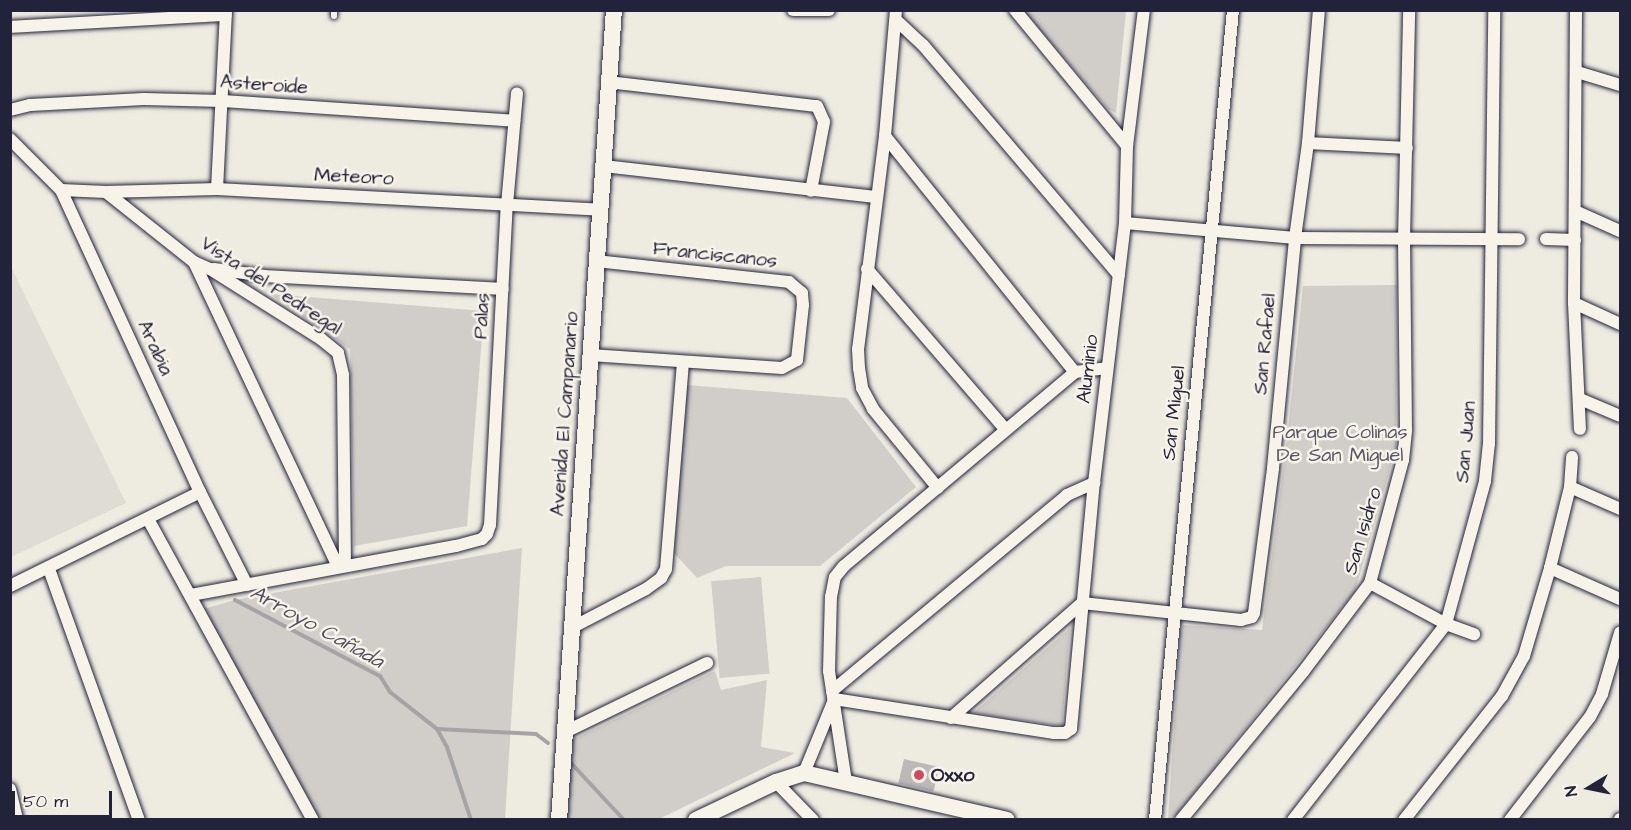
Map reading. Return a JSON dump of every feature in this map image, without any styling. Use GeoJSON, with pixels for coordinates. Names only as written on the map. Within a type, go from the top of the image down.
{"type":"FeatureCollection","features":[{"type":"Feature","properties":{"kind":"street","name":"Avenida El Campanario"},"geometry":{"type":"LineString","coordinates":[[559,819],[595,261],[614,10]]}},
{"type":"Feature","properties":{"kind":"street"},"geometry":{"type":"LineString","coordinates":[[793,10],[829,10]]}},
{"type":"Feature","properties":{"kind":"street"},"geometry":{"type":"LineString","coordinates":[[1016,10],[1127,146]]}},
{"type":"Feature","properties":{"kind":"street","name":"Aluminio"},"geometry":{"type":"LineString","coordinates":[[951,718],[1054,734],[1068,732],[1074,719],[1082,603],[1094,483],[1125,223],[1127,146],[1144,10]]}},
{"type":"Feature","properties":{"kind":"street","name":"San Miguel"},"geometry":{"type":"LineString","coordinates":[[1155,819],[1173,613],[1213,231],[1233,10]]}},
{"type":"Feature","properties":{"kind":"street","name":"San Rafael"},"geometry":{"type":"LineString","coordinates":[[1082,603],[1241,620],[1252,617],[1254,613],[1273,468],[1295,238],[1308,143],[1318,10]]}},
{"type":"Feature","properties":{"kind":"street","name":"San Isidro"},"geometry":{"type":"LineString","coordinates":[[1181,819],[1303,672],[1370,583],[1403,460],[1407,379],[1404,239],[1409,10]]}},
{"type":"Feature","properties":{"kind":"street","name":"San Juan"},"geometry":{"type":"LineString","coordinates":[[1293,819],[1446,624],[1487,464],[1491,359],[1490,240],[1494,10]]}},
{"type":"Feature","properties":{"kind":"street"},"geometry":{"type":"LineString","coordinates":[[1576,10],[1574,303],[1575,376],[1580,399],[1580,429]]}},
{"type":"Feature","properties":{"kind":"street"},"geometry":{"type":"LineString","coordinates":[[10,27],[226,13],[217,189]]}},
{"type":"Feature","properties":{"kind":"street"},"geometry":{"type":"LineString","coordinates":[[896,15],[885,136],[858,349],[862,388],[869,402],[938,488]]}},
{"type":"Feature","properties":{"kind":"street"},"geometry":{"type":"LineString","coordinates":[[896,15],[1119,275]]}},
{"type":"Feature","properties":{"kind":"street"},"geometry":{"type":"LineString","coordinates":[[1577,72],[1620,85]]}},
{"type":"Feature","properties":{"kind":"street"},"geometry":{"type":"LineString","coordinates":[[608,82],[816,106],[824,122],[811,191]]}},
{"type":"Feature","properties":{"kind":"street","name":"Palas"},"geometry":{"type":"LineString","coordinates":[[342,567],[482,539],[487,534],[490,525],[507,205],[518,93]]}},
{"type":"Feature","properties":{"kind":"street","name":"Asteroide"},"geometry":{"type":"LineString","coordinates":[[10,110],[30,105],[133,99],[223,101],[514,121]]}},
{"type":"Feature","properties":{"kind":"street"},"geometry":{"type":"LineString","coordinates":[[885,136],[1075,372]]}},
{"type":"Feature","properties":{"kind":"street","name":"Arabia"},"geometry":{"type":"LineString","coordinates":[[10,138],[61,190],[200,492],[247,585]]}},
{"type":"Feature","properties":{"kind":"street"},"geometry":{"type":"LineString","coordinates":[[1308,143],[1407,148]]}},
{"type":"Feature","properties":{"kind":"street"},"geometry":{"type":"LineString","coordinates":[[603,165],[876,197]]}},
{"type":"Feature","properties":{"kind":"street","name":"Meteoro"},"geometry":{"type":"LineString","coordinates":[[106,192],[217,189],[600,210]]}},
{"type":"Feature","properties":{"kind":"street"},"geometry":{"type":"LineString","coordinates":[[61,190],[106,192]]}},
{"type":"Feature","properties":{"kind":"street","name":"Vista del Pedregal"},"geometry":{"type":"LineString","coordinates":[[106,192],[194,262],[210,269],[321,339],[338,353],[343,375],[342,567]]}},
{"type":"Feature","properties":{"kind":"street"},"geometry":{"type":"LineString","coordinates":[[1575,211],[1620,231]]}},
{"type":"Feature","properties":{"kind":"street"},"geometry":{"type":"LineString","coordinates":[[1125,223],[1295,238],[1520,239]]}},
{"type":"Feature","properties":{"kind":"street"},"geometry":{"type":"LineString","coordinates":[[1546,239],[1575,240]]}},
{"type":"Feature","properties":{"kind":"street","name":"Franciscanos"},"geometry":{"type":"LineString","coordinates":[[590,355],[773,369],[792,365],[797,360],[799,351],[803,305],[802,293],[789,282],[595,261]]}},
{"type":"Feature","properties":{"kind":"street"},"geometry":{"type":"LineString","coordinates":[[191,595],[342,567],[194,262]]}},
{"type":"Feature","properties":{"kind":"street"},"geometry":{"type":"LineString","coordinates":[[210,269],[265,276],[503,289]]}},
{"type":"Feature","properties":{"kind":"street"},"geometry":{"type":"LineString","coordinates":[[867,269],[1005,429]]}},
{"type":"Feature","properties":{"kind":"street"},"geometry":{"type":"LineString","coordinates":[[1574,303],[1620,324]]}},
{"type":"Feature","properties":{"kind":"street"},"geometry":{"type":"LineString","coordinates":[[573,627],[646,589],[661,578],[666,569],[683,363]]}},
{"type":"Feature","properties":{"kind":"street"},"geometry":{"type":"LineString","coordinates":[[846,782],[829,662],[831,597],[835,577],[844,566],[1075,372],[1107,368]]}},
{"type":"Feature","properties":{"kind":"street"},"geometry":{"type":"LineString","coordinates":[[1580,399],[1620,416]]}},
{"type":"Feature","properties":{"kind":"street"},"geometry":{"type":"LineString","coordinates":[[1404,819],[1509,685],[1524,656],[1550,568],[1570,487],[1572,457]]}},
{"type":"Feature","properties":{"kind":"street"},"geometry":{"type":"LineString","coordinates":[[804,773],[833,695],[1067,495],[1094,483]]}},
{"type":"Feature","properties":{"kind":"street"},"geometry":{"type":"LineString","coordinates":[[1570,487],[1620,509]]}},
{"type":"Feature","properties":{"kind":"street"},"geometry":{"type":"LineString","coordinates":[[10,586],[49,569],[200,492]]}},
{"type":"Feature","properties":{"kind":"street"},"geometry":{"type":"LineString","coordinates":[[148,519],[313,819]]}},
{"type":"Feature","properties":{"kind":"street"},"geometry":{"type":"LineString","coordinates":[[1550,568],[1620,599]]}},
{"type":"Feature","properties":{"kind":"street"},"geometry":{"type":"LineString","coordinates":[[49,569],[139,819]]}},
{"type":"Feature","properties":{"kind":"street"},"geometry":{"type":"LineString","coordinates":[[1370,583],[1446,624],[1474,633]]}},
{"type":"Feature","properties":{"kind":"street"},"geometry":{"type":"LineString","coordinates":[[833,695],[951,718],[1082,603]]}},
{"type":"Feature","properties":{"kind":"street"},"geometry":{"type":"LineString","coordinates":[[1510,819],[1590,717],[1602,694],[1620,633]]}},
{"type":"Feature","properties":{"kind":"street"},"geometry":{"type":"LineString","coordinates":[[565,732],[707,663]]}},
{"type":"Feature","properties":{"kind":"street"},"geometry":{"type":"LineString","coordinates":[[697,819],[776,782],[804,773],[1007,819]]}},
{"type":"Feature","properties":{"kind":"street"},"geometry":{"type":"LineString","coordinates":[[776,782],[813,819]]}},
{"type":"Feature","properties":{"kind":"street"},"geometry":{"type":"LineString","coordinates":[[10,789],[17,819]]}},
{"type":"Feature","properties":{"kind":"shaded area"},"geometry":{"type":"Polygon","coordinates":[[[11,267],[126,503],[10,557],[11,267]]]}},
{"type":"Feature","properties":{"kind":"green space"},"geometry":{"type":"Polygon","coordinates":[[[1024,11],[1126,11],[1116,113],[1108,109],[1024,11]]]}},
{"type":"Feature","properties":{"kind":"green space","name":"Parque Colinas De San Miguel"},"geometry":{"type":"Polygon","coordinates":[[[1397,285],[1396,448],[1355,591],[1173,819],[1168,819],[1180,633],[1183,625],[1262,630],[1286,448],[1303,286],[1397,285]]]}},
{"type":"Feature","properties":{"kind":"green space"},"geometry":{"type":"Polygon","coordinates":[[[270,294],[484,311],[467,526],[354,546],[350,349],[270,294]]]}},
{"type":"Feature","properties":{"kind":"green space"},"geometry":{"type":"Polygon","coordinates":[[[687,385],[847,398],[916,487],[820,566],[726,566],[697,578],[673,552],[687,385]]]}},
{"type":"Feature","properties":{"kind":"green space"},"geometry":{"type":"Polygon","coordinates":[[[522,548],[505,819],[318,819],[200,610],[235,600],[522,548]]]}},
{"type":"Feature","properties":{"kind":"green space"},"geometry":{"type":"Polygon","coordinates":[[[761,577],[769,674],[720,678],[711,581],[761,577]]]}},
{"type":"Feature","properties":{"kind":"green space"},"geometry":{"type":"Polygon","coordinates":[[[1070,628],[1062,726],[973,713],[1070,628]]]}},
{"type":"Feature","properties":{"kind":"green space"},"geometry":{"type":"Polygon","coordinates":[[[715,671],[721,690],[767,680],[761,747],[795,753],[659,819],[563,820],[570,741],[715,671]]]}},
{"type":"Feature","properties":{"kind":"building","name":"Oxxo"},"geometry":{"type":"Polygon","coordinates":[[[904,759],[939,767],[933,791],[898,783],[904,759]]]}},
{"type":"Feature","properties":{"kind":"waterway","name":"Arroyo Cañada"},"geometry":{"type":"LineString","coordinates":[[235,600],[380,676],[390,692],[437,729],[447,747],[471,820]]}},
{"type":"Feature","properties":{"kind":"waterway","name":"Arroyo Cañada"},"geometry":{"type":"LineString","coordinates":[[437,729],[536,734],[548,743]]}},
{"type":"Feature","properties":{"kind":"waterway","name":"Arroyo Cañada"},"geometry":{"type":"LineString","coordinates":[[569,761],[624,820]]}},
{"type":"Feature","properties":{"kind":"place","name":"Oxxo"},"geometry":{"type":"Point","coordinates":[919,775]}}]}
